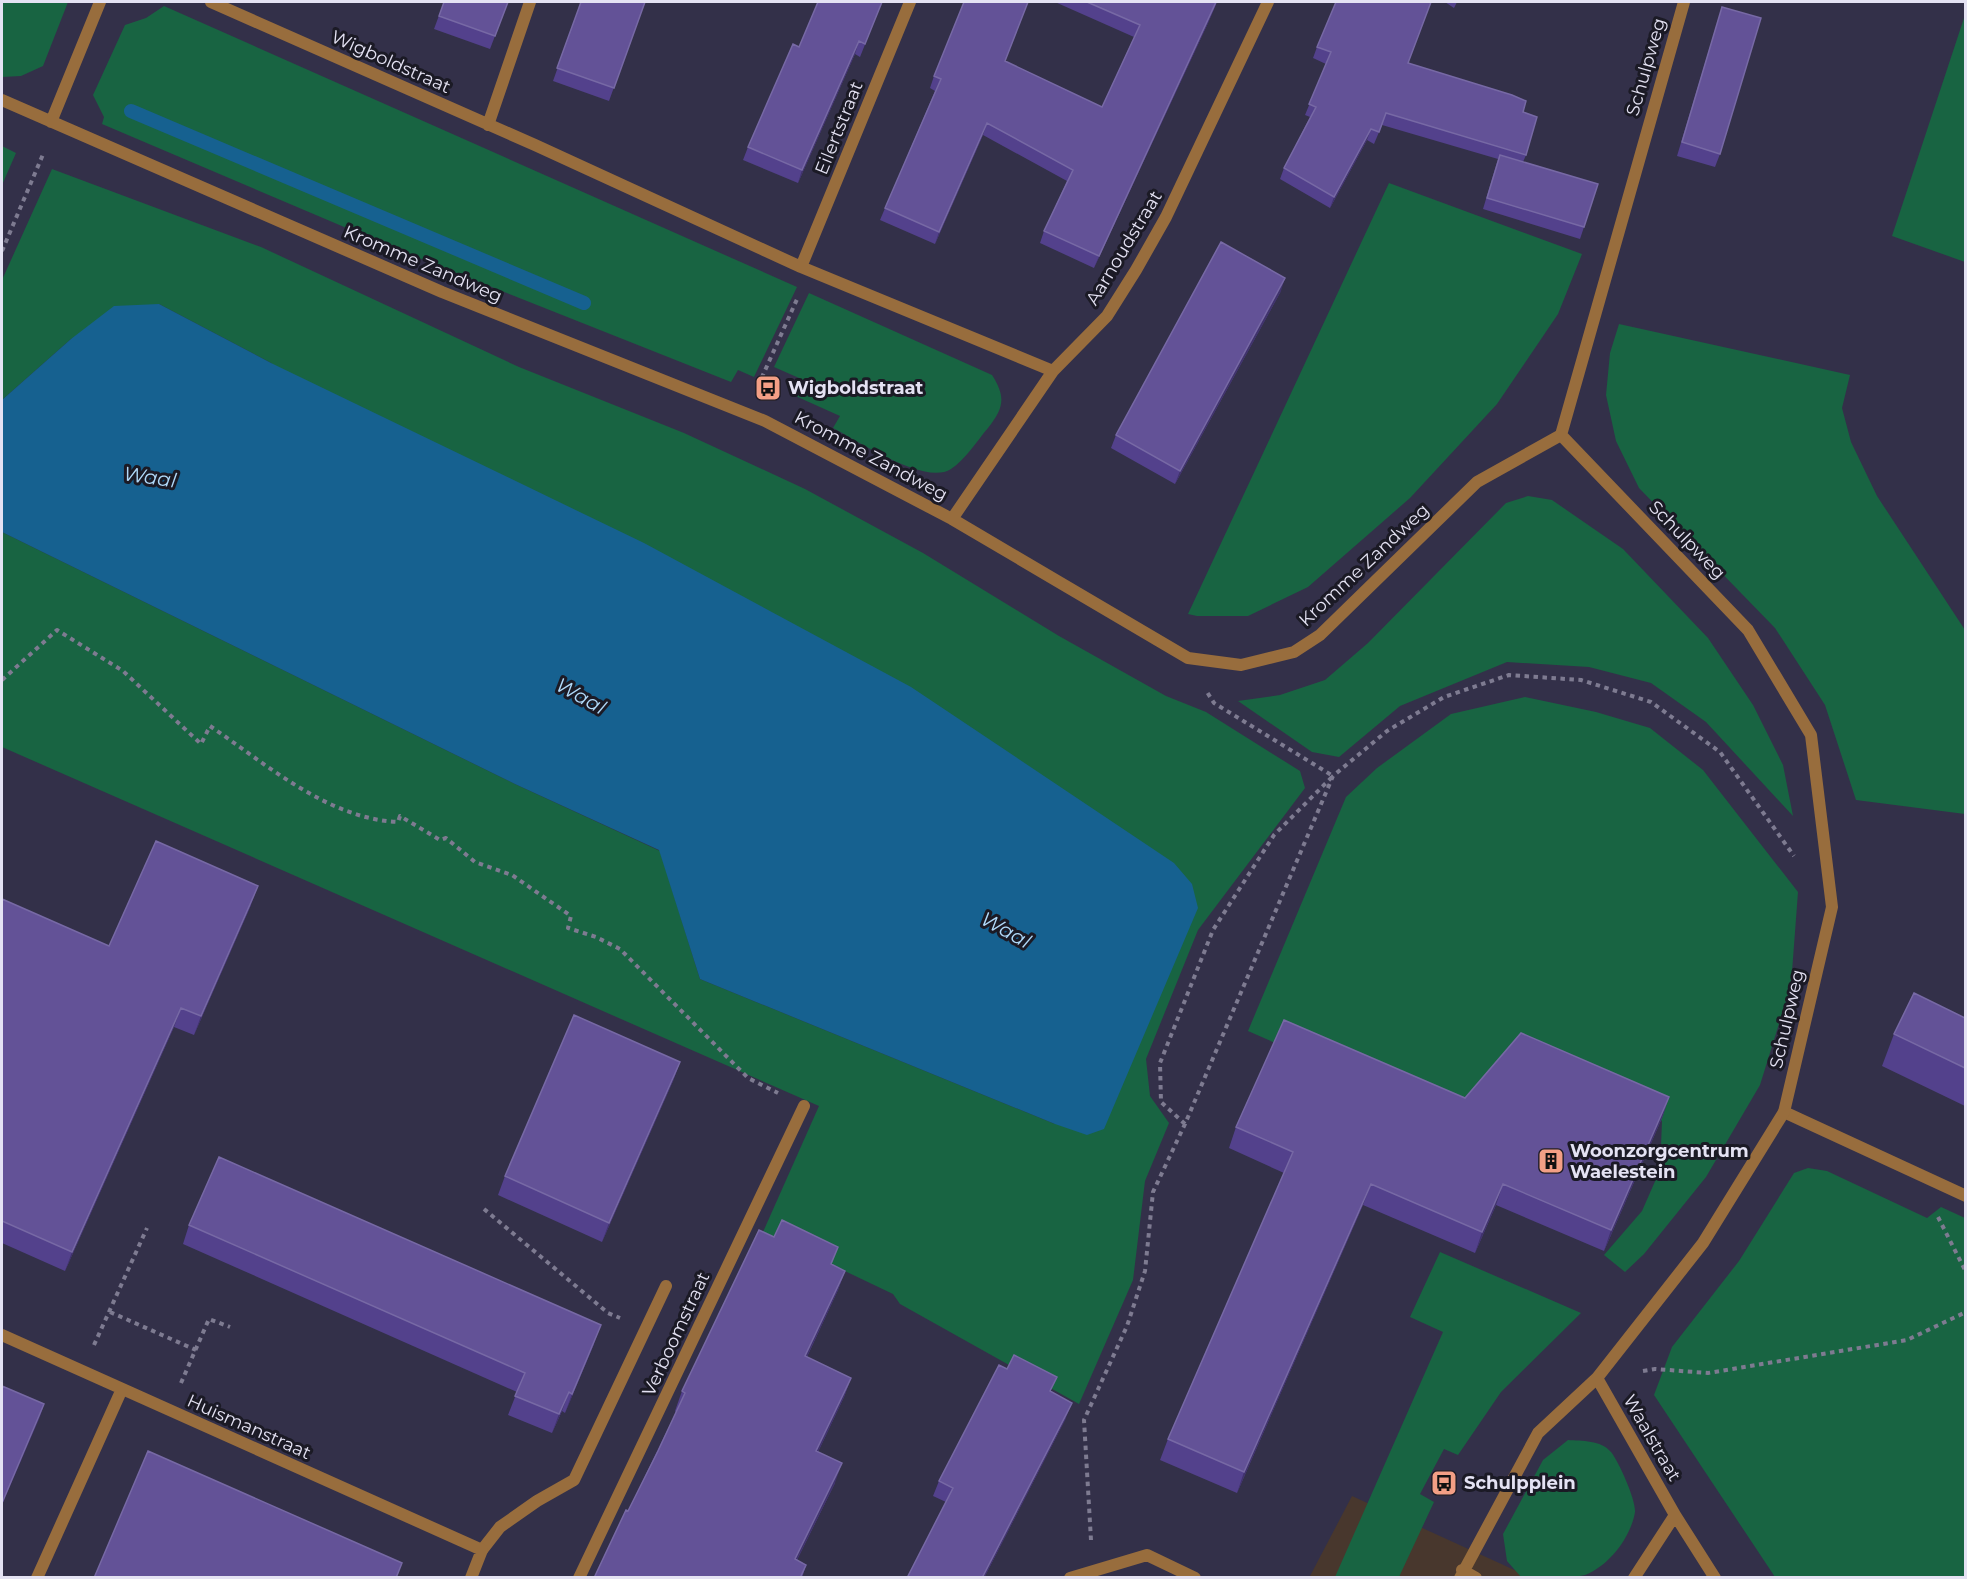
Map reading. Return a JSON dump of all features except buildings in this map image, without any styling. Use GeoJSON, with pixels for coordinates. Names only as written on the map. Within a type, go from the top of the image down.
{"type":"FeatureCollection","features":[{"type":"Feature","properties":{"kind":"street"},"geometry":{"type":"LineString","coordinates":[[51,122],[100,2]]}},
{"type":"Feature","properties":{"kind":"street","name":"Wigboldstraat"},"geometry":{"type":"LineString","coordinates":[[210,2],[801,267],[1053,371]]}},
{"type":"Feature","properties":{"kind":"street"},"geometry":{"type":"LineString","coordinates":[[488,125],[530,2]]}},
{"type":"Feature","properties":{"kind":"street","name":"Eilertstraat"},"geometry":{"type":"LineString","coordinates":[[801,267],[910,2]]}},
{"type":"Feature","properties":{"kind":"street","name":"Aarnoudstraat"},"geometry":{"type":"LineString","coordinates":[[952,519],[1053,371],[1107,316],[1136,270],[1166,217],[1268,2]]}},
{"type":"Feature","properties":{"kind":"street","name":"Schulpweg"},"geometry":{"type":"LineString","coordinates":[[1461,1574],[1538,1433],[1597,1378],[1703,1243],[1784,1112],[1832,907],[1811,735],[1748,630],[1561,435],[1684,2]]}},
{"type":"Feature","properties":{"kind":"street","name":"Kromme Zandweg"},"geometry":{"type":"LineString","coordinates":[[2,100],[442,292],[746,412],[952,519],[1188,658],[1241,666],[1294,652],[1320,635],[1478,482],[1561,435]]}},
{"type":"Feature","properties":{"kind":"street","name":"Verboomstraat"},"geometry":{"type":"LineString","coordinates":[[579,1578],[804,1106]]}},
{"type":"Feature","properties":{"kind":"street"},"geometry":{"type":"LineString","coordinates":[[1784,1112],[1965,1196]]}},
{"type":"Feature","properties":{"kind":"street"},"geometry":{"type":"LineString","coordinates":[[471,1578],[482,1550],[500,1527],[537,1501],[573,1480],[666,1286]]}},
{"type":"Feature","properties":{"kind":"street","name":"Huismanstraat"},"geometry":{"type":"LineString","coordinates":[[2,1335],[482,1550]]}},
{"type":"Feature","properties":{"kind":"street","name":"Waalstraat"},"geometry":{"type":"LineString","coordinates":[[1597,1378],[1675,1515],[1715,1578]]}},
{"type":"Feature","properties":{"kind":"street"},"geometry":{"type":"LineString","coordinates":[[37,1578],[122,1389]]}},
{"type":"Feature","properties":{"kind":"street"},"geometry":{"type":"LineString","coordinates":[[1634,1578],[1675,1515]]}},
{"type":"Feature","properties":{"kind":"street"},"geometry":{"type":"LineString","coordinates":[[1070,1578],[1093,1569],[1147,1555],[1196,1578]]}},
{"type":"Feature","properties":{"kind":"street"},"geometry":{"type":"LineString","coordinates":[[1461,1574],[1476,1578]]}},
{"type":"Feature","properties":{"kind":"path"},"geometry":{"type":"LineString","coordinates":[[2,251],[41,162],[51,122]]}},
{"type":"Feature","properties":{"kind":"path"},"geometry":{"type":"LineString","coordinates":[[746,412],[802,289],[801,267]]}},
{"type":"Feature","properties":{"kind":"path"},"geometry":{"type":"LineString","coordinates":[[2,680],[57,630],[123,671],[201,744],[210,726],[338,808],[372,821],[398,822],[400,816],[440,840],[446,838],[475,862],[512,875],[571,916],[568,928],[596,937],[620,949],[748,1078],[804,1106]]}},
{"type":"Feature","properties":{"kind":"path"},"geometry":{"type":"LineString","coordinates":[[1188,658],[1214,703],[1333,776]]}},
{"type":"Feature","properties":{"kind":"path"},"geometry":{"type":"LineString","coordinates":[[1185,1124],[1161,1102],[1160,1063],[1213,930],[1274,835],[1333,776],[1387,731],[1444,697],[1509,675],[1581,680],[1651,702],[1719,752],[1798,862]]}},
{"type":"Feature","properties":{"kind":"path"},"geometry":{"type":"LineString","coordinates":[[1093,1569],[1084,1420],[1127,1326],[1145,1271],[1153,1192],[1185,1124],[1333,776]]}},
{"type":"Feature","properties":{"kind":"path"},"geometry":{"type":"LineString","coordinates":[[1916,1173],[1965,1272]]}},
{"type":"Feature","properties":{"kind":"path"},"geometry":{"type":"LineString","coordinates":[[484,1209],[608,1313],[645,1328]]}},
{"type":"Feature","properties":{"kind":"path"},"geometry":{"type":"LineString","coordinates":[[82,1370],[147,1228]]}},
{"type":"Feature","properties":{"kind":"path"},"geometry":{"type":"LineString","coordinates":[[110,1312],[196,1350]]}},
{"type":"Feature","properties":{"kind":"path"},"geometry":{"type":"LineString","coordinates":[[1597,1378],[1655,1369],[1708,1373],[1907,1340],[1965,1312]]}},
{"type":"Feature","properties":{"kind":"path"},"geometry":{"type":"LineString","coordinates":[[169,1411],[209,1319],[230,1327]]}},
{"type":"Feature","properties":{"kind":"shaded area"},"geometry":{"type":"Polygon","coordinates":[[[1352,1496],[1530,1577],[1309,1578],[1352,1496]]]}},
{"type":"Feature","properties":{"kind":"green space"},"geometry":{"type":"Polygon","coordinates":[[[2,2],[68,2],[43,66],[21,76],[2,77],[2,2]]]}},
{"type":"Feature","properties":{"kind":"green space"},"geometry":{"type":"Polygon","coordinates":[[[164,6],[797,287],[754,377],[738,370],[731,382],[396,249],[102,124],[104,117],[93,95],[125,25],[146,18],[164,6]]]}},
{"type":"Feature","properties":{"kind":"green space"},"geometry":{"type":"Polygon","coordinates":[[[1965,15],[1965,262],[1892,236],[1965,15]]]}},
{"type":"Feature","properties":{"kind":"green space"},"geometry":{"type":"Polygon","coordinates":[[[2,146],[16,153],[2,185],[2,146]]]}},
{"type":"Feature","properties":{"kind":"green space"},"geometry":{"type":"Polygon","coordinates":[[[52,169],[261,247],[519,367],[684,433],[805,489],[923,553],[1059,636],[1166,696],[1206,712],[1300,771],[1305,788],[1198,930],[1146,1059],[1150,1096],[1169,1123],[1145,1181],[1133,1280],[1079,1404],[900,1304],[893,1294],[763,1232],[819,1106],[2,747],[2,532],[515,784],[660,851],[700,979],[1055,1124],[271,363],[159,304],[71,339],[2,400],[2,280],[52,169]]]}},
{"type":"Feature","properties":{"kind":"green space"},"geometry":{"type":"Polygon","coordinates":[[[1389,183],[1582,254],[1558,314],[1497,404],[1410,498],[1308,587],[1248,616],[1188,614],[1389,183]]]}},
{"type":"Feature","properties":{"kind":"green space"},"geometry":{"type":"Polygon","coordinates":[[[809,293],[992,375],[1000,390],[1000,408],[988,428],[956,465],[939,473],[925,472],[892,460],[833,428],[840,416],[791,394],[799,378],[774,367],[809,293]]]}},
{"type":"Feature","properties":{"kind":"green space"},"geometry":{"type":"Polygon","coordinates":[[[1619,324],[1850,375],[1842,408],[1851,442],[1877,496],[1965,630],[1965,814],[1856,800],[1825,705],[1775,628],[1639,488],[1616,441],[1606,395],[1610,353],[1619,324]]]}},
{"type":"Feature","properties":{"kind":"green space"},"geometry":{"type":"Polygon","coordinates":[[[1528,496],[1552,500],[1623,549],[1708,638],[1753,705],[1783,765],[1793,816],[1706,722],[1651,683],[1589,667],[1507,662],[1400,706],[1339,757],[1312,752],[1238,701],[1280,695],[1325,680],[1368,643],[1506,503],[1528,496]]]}},
{"type":"Feature","properties":{"kind":"green space"},"geometry":{"type":"Polygon","coordinates":[[[1525,697],[1596,712],[1650,728],[1703,770],[1798,892],[1791,985],[1760,1085],[1706,1177],[1644,1254],[1625,1272],[1604,1255],[1642,1211],[1660,1170],[1662,1121],[1515,1056],[1479,1097],[1429,1111],[1248,1031],[1346,797],[1377,768],[1451,714],[1525,697]]]}},
{"type":"Feature","properties":{"kind":"green space"},"geometry":{"type":"Polygon","coordinates":[[[1808,1168],[1827,1171],[1927,1218],[1941,1207],[1965,1218],[1965,1577],[1775,1577],[1654,1395],[1672,1347],[1739,1261],[1794,1173],[1808,1168]]]}},
{"type":"Feature","properties":{"kind":"green space"},"geometry":{"type":"Polygon","coordinates":[[[1440,1252],[1581,1313],[1501,1392],[1458,1455],[1444,1449],[1420,1494],[1434,1502],[1399,1577],[1335,1577],[1443,1332],[1410,1317],[1440,1252]]]}},
{"type":"Feature","properties":{"kind":"green space"},"geometry":{"type":"Polygon","coordinates":[[[1568,1440],[1597,1443],[1611,1452],[1633,1499],[1635,1512],[1633,1522],[1618,1550],[1594,1571],[1570,1577],[1521,1577],[1507,1561],[1503,1534],[1543,1460],[1568,1440]]]}},
{"type":"Feature","properties":{"kind":"water","name":"Waal"},"geometry":{"type":"Polygon","coordinates":[[[159,304],[271,363],[644,543],[911,687],[1174,863],[1192,884],[1198,908],[1104,1129],[1087,1135],[1055,1124],[700,979],[659,850],[515,784],[2,532],[2,400],[71,339],[114,306],[159,304]]]}},
{"type":"Feature","properties":{"kind":"waterway"},"geometry":{"type":"LineString","coordinates":[[131,111],[584,303]]}},
{"type":"Feature","properties":{"kind":"place","name":"Wigboldstraat"},"geometry":{"type":"Point","coordinates":[768,388]}},
{"type":"Feature","properties":{"kind":"place","name":"Woonzorgcentrum Waelestein"},"geometry":{"type":"Point","coordinates":[1551,1161]}},
{"type":"Feature","properties":{"kind":"place","name":"Schulpplein"},"geometry":{"type":"Point","coordinates":[1444,1483]}}]}
